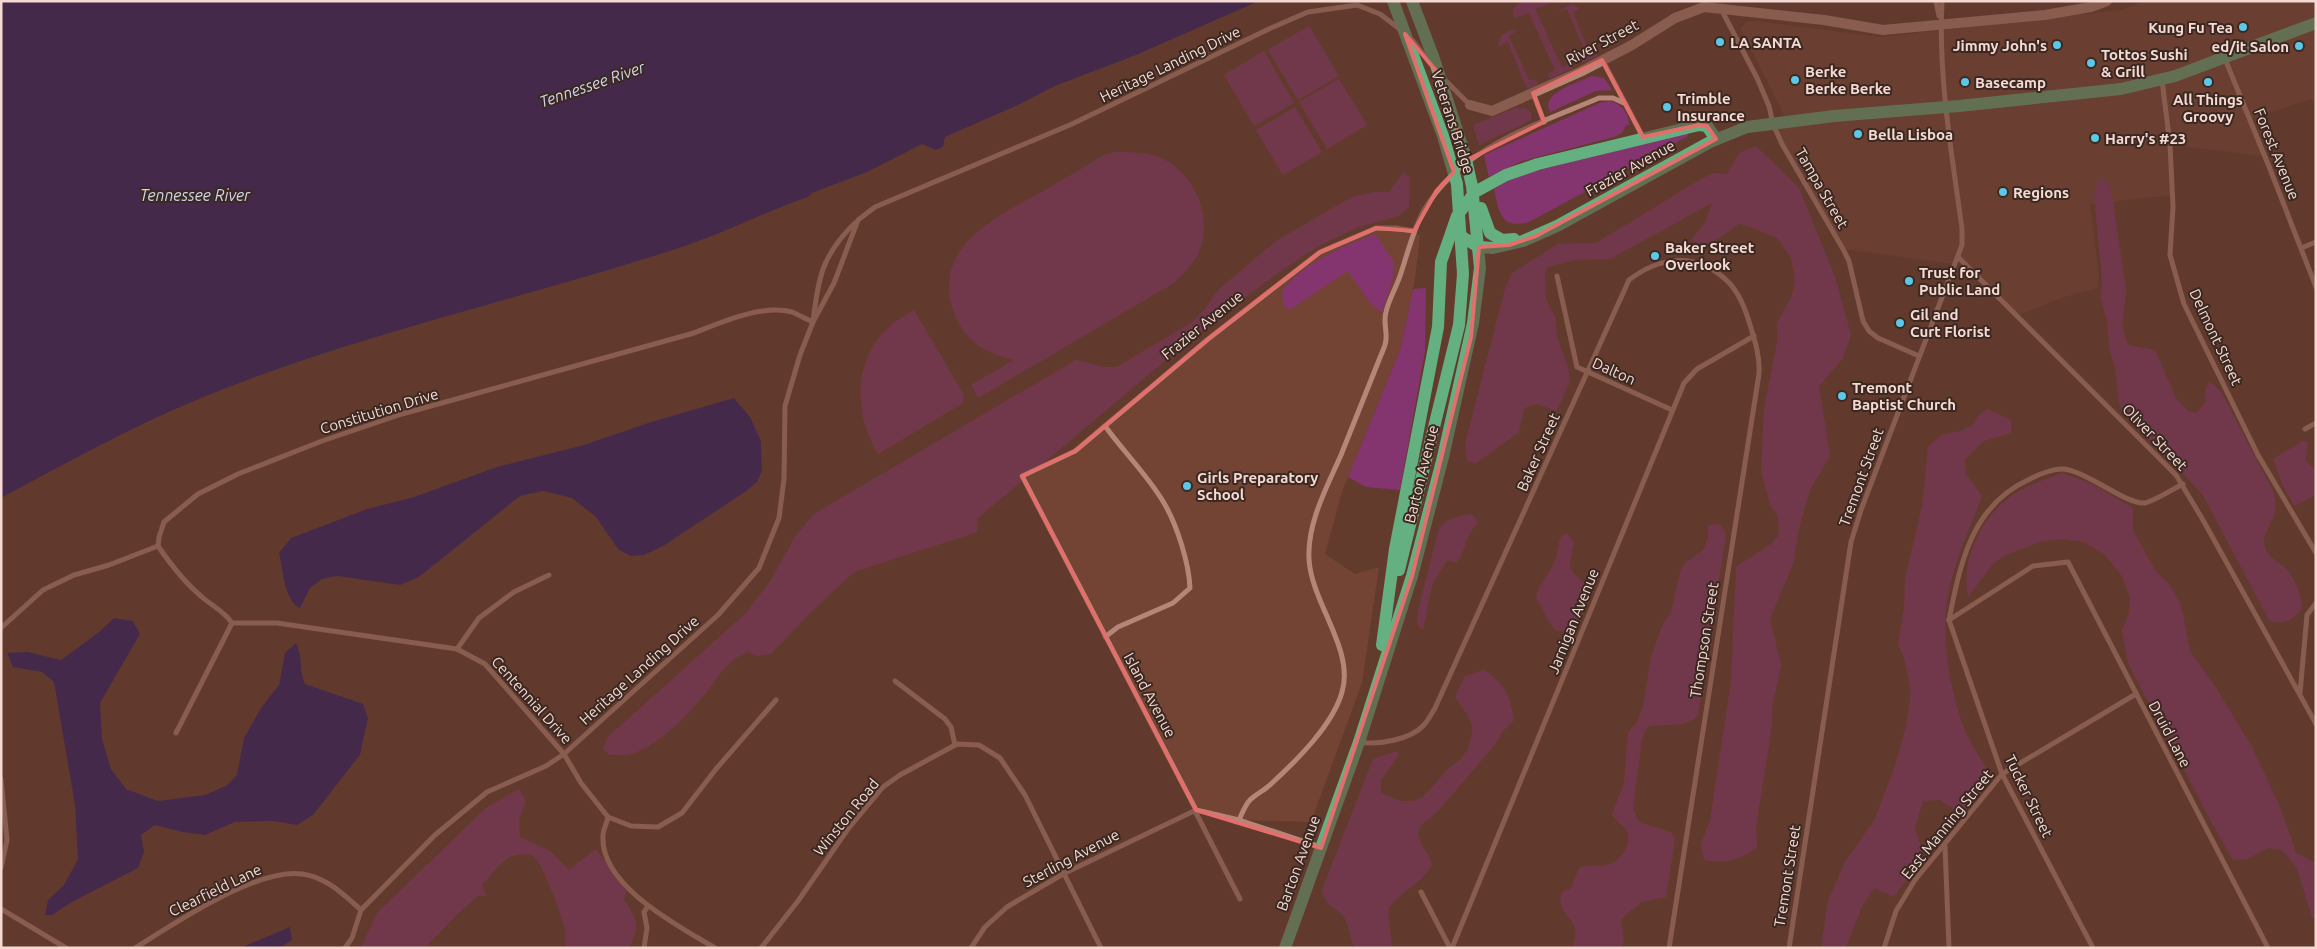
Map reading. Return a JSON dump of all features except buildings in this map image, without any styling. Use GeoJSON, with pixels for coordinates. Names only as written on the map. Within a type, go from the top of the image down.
{"type":"FeatureCollection","features":[{"type":"Feature","properties":{"kind":"main road","name":"Veterans Bridge"},"geometry":{"type":"LineString","coordinates":[[1393,1],[1443,136],[1457,184],[1462,237],[1463,288]]}},
{"type":"Feature","properties":{"kind":"main road","name":"Veterans Bridge"},"geometry":{"type":"LineString","coordinates":[[1412,1],[1434,59],[1465,154],[1472,186],[1479,247]]}},
{"type":"Feature","properties":{"kind":"main road","name":"Frazier Avenue"},"geometry":{"type":"LineString","coordinates":[[1479,247],[1493,248],[1509,245],[1536,236],[1716,139],[1740,130],[1772,124],[2112,90],[2162,80],[2316,23]]}},
{"type":"Feature","properties":{"kind":"main road"},"geometry":{"type":"LineString","coordinates":[[1434,59],[1464,132],[1486,226],[1495,237],[1510,240],[1536,236]]}},
{"type":"Feature","properties":{"kind":"main road"},"geometry":{"type":"LineString","coordinates":[[1382,646],[1395,549],[1438,326],[1442,262],[1457,216],[1475,192],[1506,175],[1538,164],[1643,137],[1699,125],[1707,126],[1716,139]]}},
{"type":"Feature","properties":{"kind":"main road"},"geometry":{"type":"LineString","coordinates":[[1462,237],[1479,247]]}},
{"type":"Feature","properties":{"kind":"main road","name":"Barton Avenue"},"geometry":{"type":"LineString","coordinates":[[1285,948],[1359,742],[1412,576],[1454,409],[1473,324],[1480,268],[1479,247]]}},
{"type":"Feature","properties":{"kind":"main road","name":"Barton Avenue"},"geometry":{"type":"LineString","coordinates":[[1371,704],[1382,646],[1451,363],[1459,324],[1463,288]]}},
{"type":"Feature","properties":{"kind":"street"},"geometry":{"type":"LineString","coordinates":[[1936,1],[1941,23]]}},
{"type":"Feature","properties":{"kind":"street"},"geometry":{"type":"LineString","coordinates":[[1941,23],[1942,1]]}},
{"type":"Feature","properties":{"kind":"street","name":"River Street"},"geometry":{"type":"LineString","coordinates":[[1470,105],[1492,111],[1602,60],[1690,11],[1704,7],[1883,30],[2068,12],[2107,1]]}},
{"type":"Feature","properties":{"kind":"street","name":"Heritage Landing Drive"},"geometry":{"type":"LineString","coordinates":[[813,322],[817,287],[825,261],[837,240],[858,220],[876,208],[1072,124],[1308,12],[1358,5],[1380,14],[1410,37],[1439,74],[1470,105]]}},
{"type":"Feature","properties":{"kind":"street","name":"Tampa Street"},"geometry":{"type":"LineString","coordinates":[[1721,8],[1757,78],[1769,106],[1772,124],[1784,148],[1846,255],[1863,321],[1869,331],[1878,338],[1919,356]]}},
{"type":"Feature","properties":{"kind":"street","name":"Tremont Street"},"geometry":{"type":"LineString","coordinates":[[1788,948],[1851,542],[1962,245],[1962,229],[1947,107],[1941,23]]}},
{"type":"Feature","properties":{"kind":"street","name":"Forest Avenue"},"geometry":{"type":"LineString","coordinates":[[2224,58],[2316,287]]}},
{"type":"Feature","properties":{"kind":"street"},"geometry":{"type":"LineString","coordinates":[[1602,60],[1643,137]]}},
{"type":"Feature","properties":{"kind":"street","name":"Delmont Street"},"geometry":{"type":"LineString","coordinates":[[2162,80],[2170,145],[2173,207],[2170,256],[2184,304],[2258,455],[2316,553]]}},
{"type":"Feature","properties":{"kind":"street"},"geometry":{"type":"LineString","coordinates":[[1534,93],[1544,122]]}},
{"type":"Feature","properties":{"kind":"street"},"geometry":{"type":"LineString","coordinates":[[1239,820],[1250,800],[1265,790],[1304,753],[1334,711],[1342,692],[1344,678],[1341,654],[1312,578],[1309,558],[1312,531],[1320,504],[1382,353],[1386,340],[1386,313],[1414,231],[1437,190],[1473,156],[1599,98],[1613,98],[1626,104]]}},
{"type":"Feature","properties":{"kind":"street","name":"Heritage Landing Drive"},"geometry":{"type":"LineString","coordinates":[[345,948],[352,938],[361,910],[435,836],[487,792],[546,766],[564,754],[718,615],[759,568],[779,518],[784,479],[785,406],[800,355],[813,322],[834,283],[858,220]]}},
{"type":"Feature","properties":{"kind":"street","name":"Frazier Avenue"},"geometry":{"type":"LineString","coordinates":[[1022,476],[1075,451],[1208,339],[1320,252],[1376,228],[1396,228],[1414,231]]}},
{"type":"Feature","properties":{"kind":"street"},"geometry":{"type":"LineString","coordinates":[[2301,248],[2316,242]]}},
{"type":"Feature","properties":{"kind":"street","name":"Oliver Street"},"geometry":{"type":"LineString","coordinates":[[1958,257],[2151,449],[2182,484],[2316,724]]}},
{"type":"Feature","properties":{"kind":"street","name":"Baker Street"},"geometry":{"type":"LineString","coordinates":[[1359,742],[1374,744],[1397,739],[1423,726],[1435,708],[1629,280],[1642,270],[1655,264],[1678,259],[1705,265],[1725,278],[1738,294],[1754,336]]}},
{"type":"Feature","properties":{"kind":"street","name":"Dalton"},"geometry":{"type":"LineString","coordinates":[[1557,276],[1577,367],[1672,410]]}},
{"type":"Feature","properties":{"kind":"street","name":"Constitution Drive"},"geometry":{"type":"LineString","coordinates":[[158,546],[158,537],[164,522],[198,494],[238,474],[322,441],[402,414],[694,333],[728,319],[768,311],[791,312],[813,322]]}},
{"type":"Feature","properties":{"kind":"street","name":"Jarnigan Avenue"},"geometry":{"type":"LineString","coordinates":[[1451,948],[1672,410],[1688,376],[1718,355],[1754,336]]}},
{"type":"Feature","properties":{"kind":"street","name":"Thompson Street"},"geometry":{"type":"LineString","coordinates":[[1668,948],[1759,374],[1760,359],[1754,336]]}},
{"type":"Feature","properties":{"kind":"street"},"geometry":{"type":"LineString","coordinates":[[2305,429],[2316,423]]}},
{"type":"Feature","properties":{"kind":"street"},"geometry":{"type":"LineString","coordinates":[[1105,426],[1164,504],[1185,556],[1190,588],[1173,603],[1118,627],[1105,637]]}},
{"type":"Feature","properties":{"kind":"street"},"geometry":{"type":"LineString","coordinates":[[1949,620],[1958,576],[1972,535],[1989,510],[2010,488],[2036,476],[2063,469],[2081,474],[2128,499],[2144,503],[2182,484]]}},
{"type":"Feature","properties":{"kind":"street","name":"Island Avenue"},"geometry":{"type":"LineString","coordinates":[[1022,476],[1196,810],[1240,899]]}},
{"type":"Feature","properties":{"kind":"street"},"geometry":{"type":"LineString","coordinates":[[1,628],[43,590],[74,575],[109,565],[158,546],[174,569],[202,597],[227,616],[232,623],[176,733]]}},
{"type":"Feature","properties":{"kind":"street","name":"Druid Lane"},"geometry":{"type":"LineString","coordinates":[[1949,620],[2033,566],[2068,562],[2268,948]]}},
{"type":"Feature","properties":{"kind":"street"},"geometry":{"type":"LineString","coordinates":[[457,649],[478,618],[514,592],[549,575]]}},
{"type":"Feature","properties":{"kind":"street"},"geometry":{"type":"LineString","coordinates":[[2300,693],[2308,615],[2316,603]]}},
{"type":"Feature","properties":{"kind":"street","name":"Tucker Street"},"geometry":{"type":"LineString","coordinates":[[1949,620],[2002,774],[2093,948]]}},
{"type":"Feature","properties":{"kind":"street","name":"Centennial Drive"},"geometry":{"type":"LineString","coordinates":[[232,623],[277,623],[457,649],[485,664],[564,754],[581,783],[608,817]]}},
{"type":"Feature","properties":{"kind":"street"},"geometry":{"type":"LineString","coordinates":[[895,681],[944,719],[951,728],[955,745]]}},
{"type":"Feature","properties":{"kind":"street","name":"East Manning Street"},"geometry":{"type":"LineString","coordinates":[[1884,948],[1896,911],[1915,880],[2002,774],[2136,694]]}},
{"type":"Feature","properties":{"kind":"street"},"geometry":{"type":"LineString","coordinates":[[715,948],[648,906],[620,878],[606,854],[603,835],[608,817],[631,826],[658,827],[682,813],[716,769],[776,700]]}},
{"type":"Feature","properties":{"kind":"street","name":"Winston Road"},"geometry":{"type":"LineString","coordinates":[[761,948],[798,901],[848,829],[883,788],[900,775],[955,745],[979,745],[1000,758],[1025,795],[1063,874]]}},
{"type":"Feature","properties":{"kind":"street"},"geometry":{"type":"LineString","coordinates":[[1,779],[7,840],[1,868]]}},
{"type":"Feature","properties":{"kind":"street"},"geometry":{"type":"LineString","coordinates":[[1196,810],[1239,820],[1321,848]]}},
{"type":"Feature","properties":{"kind":"street","name":"Sterling Avenue"},"geometry":{"type":"LineString","coordinates":[[971,948],[985,927],[1007,907],[1063,874],[1196,810]]}},
{"type":"Feature","properties":{"kind":"street"},"geometry":{"type":"LineString","coordinates":[[1944,846],[1949,948]]}},
{"type":"Feature","properties":{"kind":"street","name":"Clearfield Lane"},"geometry":{"type":"LineString","coordinates":[[135,948],[205,906],[246,886],[283,873],[304,874],[326,881],[361,910]]}},
{"type":"Feature","properties":{"kind":"street"},"geometry":{"type":"LineString","coordinates":[[1063,874],[1101,948]]}},
{"type":"Feature","properties":{"kind":"street"},"geometry":{"type":"LineString","coordinates":[[1421,892],[1451,948]]}},
{"type":"Feature","properties":{"kind":"street"},"geometry":{"type":"LineString","coordinates":[[644,948],[647,928],[644,912],[648,906]]}},
{"type":"Feature","properties":{"kind":"street"},"geometry":{"type":"LineString","coordinates":[[1,909],[66,948]]}},
{"type":"Feature","properties":{"kind":"highlighted area"},"geometry":{"type":"Polygon","coordinates":[[[1405,34],[1438,73],[1467,160],[1544,122],[1533,93],[1602,60],[1643,137],[1699,125],[1707,126],[1716,139],[1536,236],[1509,245],[1479,247],[1471,337],[1412,576],[1321,848],[1196,810],[1022,476],[1075,451],[1208,339],[1320,252],[1376,228],[1414,231],[1437,190],[1454,172],[1405,34]]]}},
{"type":"Feature","properties":{"kind":"shaded area"},"geometry":{"type":"Polygon","coordinates":[[[1522,1],[1549,1],[1548,4],[1535,9],[1562,67],[1570,64],[1573,68],[1551,78],[1549,77],[1548,74],[1555,70],[1529,13],[1515,18],[1513,15],[1514,8],[1522,1]]]}},
{"type":"Feature","properties":{"kind":"shaded area"},"geometry":{"type":"Polygon","coordinates":[[[2144,1],[2316,1],[2316,107],[2311,99],[2249,119],[2265,156],[2171,145],[2172,195],[2090,204],[2099,275],[2097,288],[2064,297],[2016,316],[1958,257],[1955,264],[1843,249],[1773,124],[1787,121],[1741,29],[1746,22],[1755,21],[1881,37],[2122,10],[2144,1]]]}},
{"type":"Feature","properties":{"kind":"shaded area"},"geometry":{"type":"Polygon","coordinates":[[[1571,4],[1580,8],[1573,13],[1590,54],[1595,53],[1597,56],[1583,63],[1582,59],[1587,56],[1567,9],[1558,12],[1571,4]]]}},
{"type":"Feature","properties":{"kind":"shaded area"},"geometry":{"type":"Polygon","coordinates":[[[1309,26],[1339,76],[1298,100],[1268,50],[1309,26]]]}},
{"type":"Feature","properties":{"kind":"shaded area"},"geometry":{"type":"Polygon","coordinates":[[[1514,29],[1516,31],[1509,36],[1529,80],[1536,80],[1538,84],[1527,89],[1508,42],[1499,46],[1498,44],[1502,35],[1514,29]]]}},
{"type":"Feature","properties":{"kind":"shaded area"},"geometry":{"type":"Polygon","coordinates":[[[1264,51],[1294,103],[1254,126],[1224,75],[1264,51]]]}},
{"type":"Feature","properties":{"kind":"shaded area"},"geometry":{"type":"Polygon","coordinates":[[[1592,76],[1604,78],[1612,90],[1596,91],[1550,112],[1548,105],[1550,99],[1555,94],[1570,85],[1592,76]]]}},
{"type":"Feature","properties":{"kind":"shaded area"},"geometry":{"type":"Polygon","coordinates":[[[1339,79],[1367,125],[1327,149],[1299,102],[1339,79]]]}},
{"type":"Feature","properties":{"kind":"shaded area"},"geometry":{"type":"Polygon","coordinates":[[[1611,101],[1622,107],[1628,117],[1629,125],[1626,125],[1622,133],[1614,137],[1522,161],[1489,177],[1484,155],[1602,102],[1611,101]]]}},
{"type":"Feature","properties":{"kind":"shaded area"},"geometry":{"type":"Polygon","coordinates":[[[1295,107],[1322,152],[1283,175],[1256,130],[1295,107]]]}},
{"type":"Feature","properties":{"kind":"shaded area"},"geometry":{"type":"Polygon","coordinates":[[[1518,107],[1531,112],[1531,120],[1479,145],[1473,125],[1518,107]]]}},
{"type":"Feature","properties":{"kind":"shaded area"},"geometry":{"type":"Polygon","coordinates":[[[1688,133],[1688,136],[1529,222],[1512,223],[1502,217],[1494,189],[1511,179],[1543,169],[1688,133]]]}},
{"type":"Feature","properties":{"kind":"shaded area"},"geometry":{"type":"Polygon","coordinates":[[[1756,146],[1799,188],[1835,277],[1851,335],[1843,358],[1819,386],[1830,456],[1810,490],[1799,528],[1793,564],[1770,619],[1781,665],[1772,707],[1772,726],[1756,826],[1757,848],[1744,856],[1719,862],[1704,860],[1701,844],[1710,821],[1731,682],[1736,567],[1771,544],[1779,535],[1778,517],[1770,504],[1761,472],[1764,409],[1777,343],[1777,323],[1792,296],[1795,280],[1791,258],[1778,238],[1740,223],[1723,236],[1710,242],[1698,243],[1691,240],[1705,223],[1712,203],[1610,259],[1576,260],[1548,267],[1545,272],[1546,300],[1555,316],[1557,337],[1568,367],[1570,381],[1557,411],[1537,404],[1524,408],[1519,432],[1476,463],[1467,461],[1465,444],[1505,289],[1512,273],[1558,244],[1596,243],[1713,173],[1727,174],[1739,153],[1756,146]]]}},
{"type":"Feature","properties":{"kind":"shaded area"},"geometry":{"type":"Polygon","coordinates":[[[1116,152],[1141,153],[1159,157],[1176,167],[1185,177],[1193,188],[1203,214],[1204,228],[1202,241],[1196,258],[1174,283],[978,398],[971,385],[1014,360],[994,354],[977,344],[969,338],[958,321],[953,310],[949,287],[952,267],[961,250],[974,235],[990,222],[1104,155],[1116,152]]]}},
{"type":"Feature","properties":{"kind":"shaded area"},"geometry":{"type":"Polygon","coordinates":[[[1404,172],[1410,178],[1409,207],[1398,216],[1359,227],[1318,246],[1279,272],[1192,338],[978,518],[977,532],[854,572],[811,612],[771,654],[757,656],[747,652],[731,662],[688,714],[660,739],[636,753],[609,755],[603,748],[608,737],[747,612],[771,580],[795,537],[814,514],[1076,360],[1103,367],[1117,367],[1191,323],[1206,308],[1218,290],[1276,241],[1352,197],[1375,192],[1389,192],[1404,172]]]}},
{"type":"Feature","properties":{"kind":"shaded area"},"geometry":{"type":"Polygon","coordinates":[[[2103,179],[2109,184],[2112,195],[2126,291],[2122,326],[2128,345],[2155,350],[2176,398],[2188,411],[2196,413],[2206,402],[2205,390],[2210,382],[2221,392],[2274,493],[2276,508],[2264,538],[2265,548],[2271,557],[2291,575],[2299,592],[2302,608],[2287,621],[2274,622],[2269,620],[2203,495],[2125,414],[2119,404],[2115,367],[2109,348],[2107,321],[2101,298],[2102,280],[2094,195],[2095,185],[2103,179]]]}},
{"type":"Feature","properties":{"kind":"shaded area"},"geometry":{"type":"Polygon","coordinates":[[[1376,228],[1414,231],[1420,236],[1415,279],[1400,350],[1342,492],[1325,554],[1355,574],[1379,567],[1362,683],[1311,822],[1239,820],[1196,810],[1022,476],[1075,451],[1208,339],[1320,252],[1376,228]]]}},
{"type":"Feature","properties":{"kind":"shaded area"},"geometry":{"type":"Polygon","coordinates":[[[1375,234],[1394,262],[1393,278],[1382,313],[1370,303],[1348,271],[1289,310],[1284,306],[1282,292],[1300,273],[1337,250],[1375,234]]]}},
{"type":"Feature","properties":{"kind":"shaded area"},"geometry":{"type":"Polygon","coordinates":[[[1426,288],[1425,351],[1400,490],[1366,487],[1348,477],[1400,350],[1413,289],[1426,288]]]}},
{"type":"Feature","properties":{"kind":"shaded area"},"geometry":{"type":"Polygon","coordinates":[[[914,310],[964,395],[963,403],[878,454],[864,422],[861,405],[863,372],[876,342],[891,325],[914,310]]]}},
{"type":"Feature","properties":{"kind":"shaded area"},"geometry":{"type":"Polygon","coordinates":[[[1987,409],[2011,420],[2011,433],[1984,441],[1965,459],[1966,474],[1982,496],[1953,573],[1947,602],[1945,636],[1952,687],[1961,720],[1971,743],[1992,777],[1961,814],[1940,800],[1923,801],[1915,827],[1923,856],[1894,897],[1874,888],[1862,906],[1846,947],[1848,948],[1821,948],[1828,901],[1845,862],[1875,819],[1896,763],[1906,726],[1911,692],[1904,657],[1898,644],[1904,609],[1905,579],[1922,507],[1928,447],[1941,435],[1961,431],[1973,425],[1978,416],[1987,409]]]}},
{"type":"Feature","properties":{"kind":"shaded area"},"geometry":{"type":"Polygon","coordinates":[[[2303,441],[2308,442],[2305,460],[2313,468],[2316,468],[2316,494],[2295,506],[2283,486],[2273,459],[2303,441]]]}},
{"type":"Feature","properties":{"kind":"shaded area"},"geometry":{"type":"Polygon","coordinates":[[[2062,473],[2092,484],[2133,508],[2133,531],[2155,570],[2169,584],[2181,605],[2190,651],[2216,688],[2252,747],[2280,807],[2296,853],[2316,863],[2316,920],[2312,917],[2297,868],[2282,850],[2268,848],[2247,859],[2233,860],[2128,663],[2122,631],[2129,613],[2130,597],[2122,576],[2104,554],[2084,542],[2061,539],[2040,542],[2004,556],[1993,564],[1968,597],[1967,570],[1974,544],[1980,531],[1996,509],[2019,491],[2062,473]]]}},
{"type":"Feature","properties":{"kind":"shaded area"},"geometry":{"type":"Polygon","coordinates":[[[1472,514],[1478,523],[1470,533],[1460,558],[1456,563],[1447,560],[1432,585],[1423,630],[1417,624],[1418,611],[1439,528],[1450,519],[1472,514]]]}},
{"type":"Feature","properties":{"kind":"shaded area"},"geometry":{"type":"Polygon","coordinates":[[[1720,525],[1726,534],[1698,715],[1692,720],[1680,724],[1647,727],[1642,739],[1633,807],[1636,818],[1641,823],[1671,832],[1675,839],[1666,897],[1641,902],[1621,919],[1624,942],[1621,948],[1572,948],[1575,938],[1574,925],[1564,911],[1560,896],[1565,890],[1570,890],[1579,868],[1610,864],[1619,858],[1625,850],[1628,840],[1627,832],[1612,814],[1624,784],[1628,732],[1637,722],[1643,706],[1651,657],[1663,624],[1671,612],[1680,573],[1685,563],[1705,547],[1708,537],[1708,526],[1720,525]]]}},
{"type":"Feature","properties":{"kind":"shaded area"},"geometry":{"type":"Polygon","coordinates":[[[1567,534],[1574,543],[1571,568],[1576,576],[1589,587],[1579,623],[1566,631],[1557,631],[1536,598],[1554,563],[1562,535],[1567,534]]]}},
{"type":"Feature","properties":{"kind":"shaded area"},"geometry":{"type":"Polygon","coordinates":[[[1484,670],[1502,685],[1511,704],[1514,720],[1436,813],[1423,823],[1418,832],[1432,866],[1421,879],[1395,900],[1388,910],[1392,948],[1355,948],[1344,917],[1326,901],[1322,890],[1373,759],[1397,751],[1399,755],[1381,780],[1381,793],[1400,801],[1413,801],[1423,797],[1449,768],[1460,760],[1468,749],[1473,728],[1467,714],[1455,697],[1465,676],[1484,670]]]}},
{"type":"Feature","properties":{"kind":"shaded area"},"geometry":{"type":"Polygon","coordinates":[[[519,789],[526,801],[519,819],[520,837],[550,851],[569,870],[596,849],[626,891],[624,900],[636,923],[635,934],[629,948],[565,948],[566,931],[541,866],[533,855],[523,854],[515,855],[503,861],[482,885],[486,896],[479,895],[466,906],[429,943],[428,948],[361,948],[377,913],[486,808],[519,789]]]}},
{"type":"Feature","properties":{"kind":"water","name":"Tennessee River"},"geometry":{"type":"Polygon","coordinates":[[[1,1],[1259,1],[1136,55],[1055,86],[1018,105],[945,137],[943,147],[936,150],[922,144],[867,172],[679,248],[377,337],[258,376],[149,421],[1,498],[1,1]]]}},
{"type":"Feature","properties":{"kind":"water"},"geometry":{"type":"Polygon","coordinates":[[[734,398],[750,417],[761,441],[762,471],[757,482],[745,492],[663,546],[644,555],[631,556],[618,549],[596,517],[572,498],[543,491],[520,496],[419,577],[400,585],[337,576],[322,579],[310,588],[300,608],[287,592],[279,553],[291,538],[367,509],[414,497],[497,467],[584,445],[651,422],[734,398]]]}},
{"type":"Feature","properties":{"kind":"water"},"geometry":{"type":"Polygon","coordinates":[[[114,618],[133,621],[140,634],[100,703],[102,739],[111,769],[126,789],[158,801],[205,795],[226,786],[237,775],[244,738],[261,708],[279,685],[285,653],[296,643],[300,654],[305,684],[363,704],[368,718],[360,755],[313,815],[297,825],[273,821],[235,822],[205,835],[182,832],[155,825],[141,835],[144,852],[138,868],[72,902],[52,915],[45,915],[48,900],[64,885],[78,859],[75,805],[54,682],[42,672],[13,667],[7,653],[28,652],[61,660],[99,632],[114,618]]]}},
{"type":"Feature","properties":{"kind":"water"},"geometry":{"type":"Polygon","coordinates":[[[290,927],[292,940],[279,948],[240,948],[290,927]]]}},
{"type":"Feature","properties":{"kind":"place","name":"Kung Fu Tea"},"geometry":{"type":"Point","coordinates":[2243,27]}},
{"type":"Feature","properties":{"kind":"place","name":"LA SANTA"},"geometry":{"type":"Point","coordinates":[1720,42]}},
{"type":"Feature","properties":{"kind":"place","name":"Jimmy John's"},"geometry":{"type":"Point","coordinates":[2057,45]}},
{"type":"Feature","properties":{"kind":"place","name":"ed/it Salon"},"geometry":{"type":"Point","coordinates":[2299,46]}},
{"type":"Feature","properties":{"kind":"place","name":"Tottos Sushi & Grill"},"geometry":{"type":"Point","coordinates":[2091,63]}},
{"type":"Feature","properties":{"kind":"place","name":"Berke Berke Berke"},"geometry":{"type":"Point","coordinates":[1795,80]}},
{"type":"Feature","properties":{"kind":"place","name":"Basecamp"},"geometry":{"type":"Point","coordinates":[1965,82]}},
{"type":"Feature","properties":{"kind":"place","name":"All Things Groovy"},"geometry":{"type":"Point","coordinates":[2208,82]}},
{"type":"Feature","properties":{"kind":"place","name":"Trimble Insurance"},"geometry":{"type":"Point","coordinates":[1667,107]}},
{"type":"Feature","properties":{"kind":"place","name":"Bella Lisboa"},"geometry":{"type":"Point","coordinates":[1858,134]}},
{"type":"Feature","properties":{"kind":"place","name":"Harry's #23"},"geometry":{"type":"Point","coordinates":[2095,138]}},
{"type":"Feature","properties":{"kind":"place","name":"Regions"},"geometry":{"type":"Point","coordinates":[2003,192]}},
{"type":"Feature","properties":{"kind":"place","name":"Baker Street Overlook"},"geometry":{"type":"Point","coordinates":[1655,256]}},
{"type":"Feature","properties":{"kind":"place","name":"Trust for Public Land"},"geometry":{"type":"Point","coordinates":[1909,281]}},
{"type":"Feature","properties":{"kind":"place","name":"Gil and Curt Florist"},"geometry":{"type":"Point","coordinates":[1900,323]}},
{"type":"Feature","properties":{"kind":"place","name":"Tremont Baptist Church"},"geometry":{"type":"Point","coordinates":[1842,396]}},
{"type":"Feature","properties":{"kind":"place","name":"Girls Preparatory School"},"geometry":{"type":"Point","coordinates":[1187,486]}}]}
